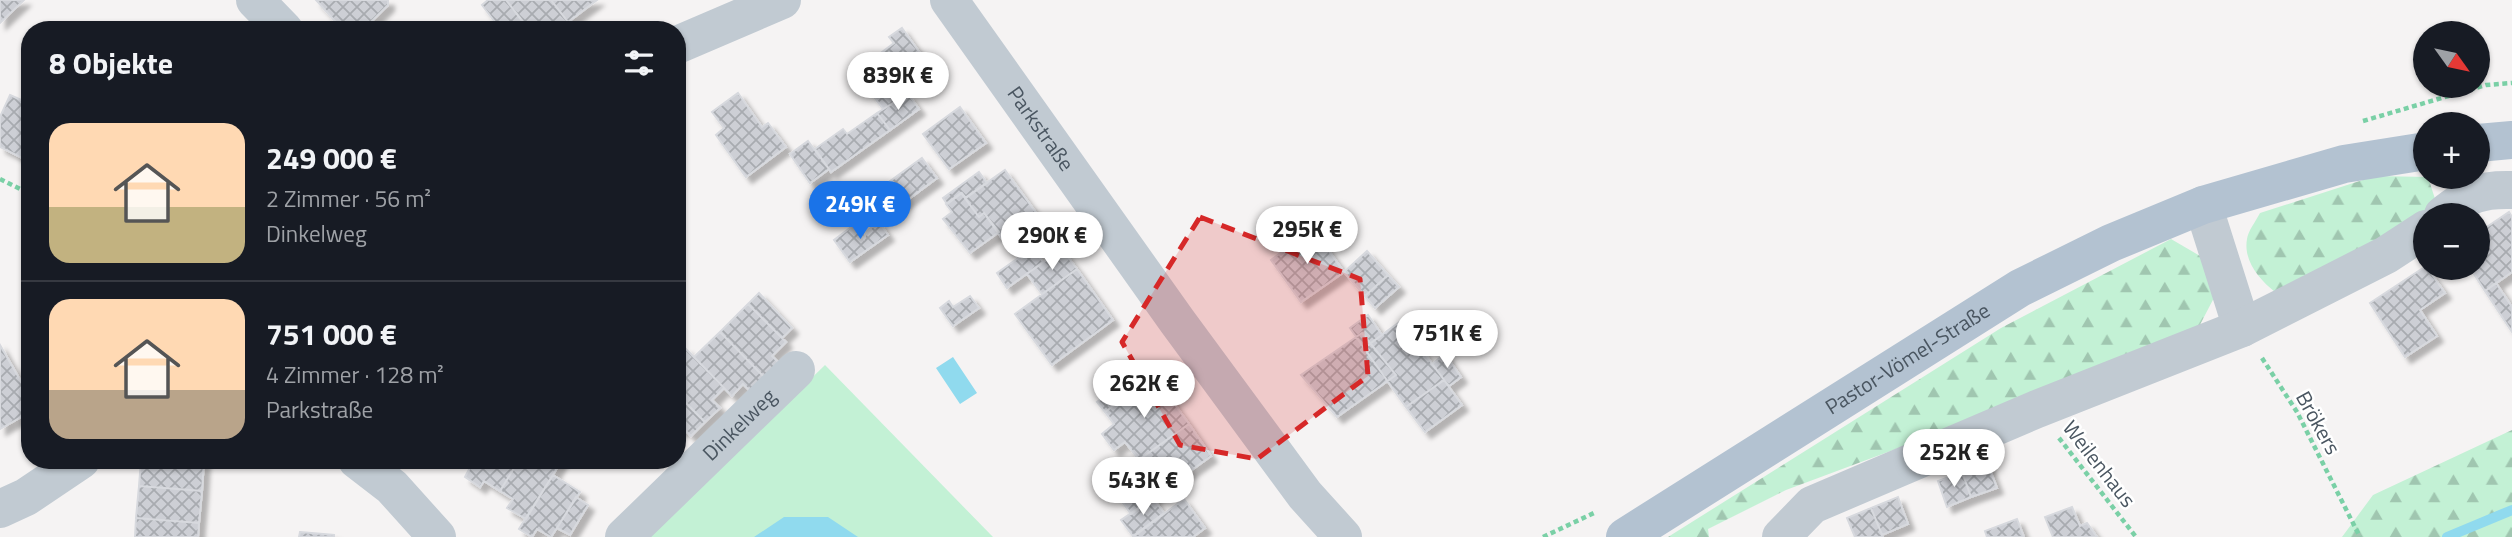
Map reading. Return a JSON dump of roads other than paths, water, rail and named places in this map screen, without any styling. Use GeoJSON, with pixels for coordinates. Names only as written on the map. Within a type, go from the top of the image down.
{"type":"FeatureCollection","features":[{"type":"Feature","properties":{"kind":"main road"},"geometry":{"type":"LineString","coordinates":[[2490,142],[2512,140]]}},
{"type":"Feature","properties":{"kind":"main road","name":"Pastor-Vömel-Straße"},"geometry":{"type":"LineString","coordinates":[[1625,537],[2020,288],[2110,243],[2203,205],[2344,164],[2413,153]]}},
{"type":"Feature","properties":{"kind":"street"},"geometry":{"type":"LineString","coordinates":[[255,0],[275,21]]}},
{"type":"Feature","properties":{"kind":"street"},"geometry":{"type":"LineString","coordinates":[[686,40],[782,0]]}},
{"type":"Feature","properties":{"kind":"street","name":"Parkstraße"},"geometry":{"type":"LineString","coordinates":[[948,0],[1305,495],[1343,537]]}},
{"type":"Feature","properties":{"kind":"street"},"geometry":{"type":"LineString","coordinates":[[2458,203],[2487,190],[2512,190]]}},
{"type":"Feature","properties":{"kind":"street"},"geometry":{"type":"LineString","coordinates":[[2203,205],[2242,328]]}},
{"type":"Feature","properties":{"kind":"street"},"geometry":{"type":"LineString","coordinates":[[1781,537],[1812,505],[2037,409],[2242,328],[2386,255],[2413,237]]}},
{"type":"Feature","properties":{"kind":"street","name":"Dinkelweg"},"geometry":{"type":"LineString","coordinates":[[624,537],[796,370]]}},
{"type":"Feature","properties":{"kind":"street"},"geometry":{"type":"LineString","coordinates":[[0,509],[26,497],[68,469]]}},
{"type":"Feature","properties":{"kind":"street"},"geometry":{"type":"LineString","coordinates":[[369,469],[392,487],[437,537]]}},
{"type":"Feature","properties":{"kind":"street"},"geometry":{"type":"LineString","coordinates":[[1305,495],[1306,537]]}},
{"type":"Feature","properties":{"kind":"water"},"geometry":{"type":"Polygon","coordinates":[[[953,357],[977,393],[960,404],[936,368],[953,357]]]}},
{"type":"Feature","properties":{"kind":"water"},"geometry":{"type":"Polygon","coordinates":[[[784,517],[828,517],[858,537],[754,537],[784,517]]]}},
{"type":"Feature","properties":{"kind":"waterway"},"geometry":{"type":"LineString","coordinates":[[2447,537],[2512,510]]}}]}
